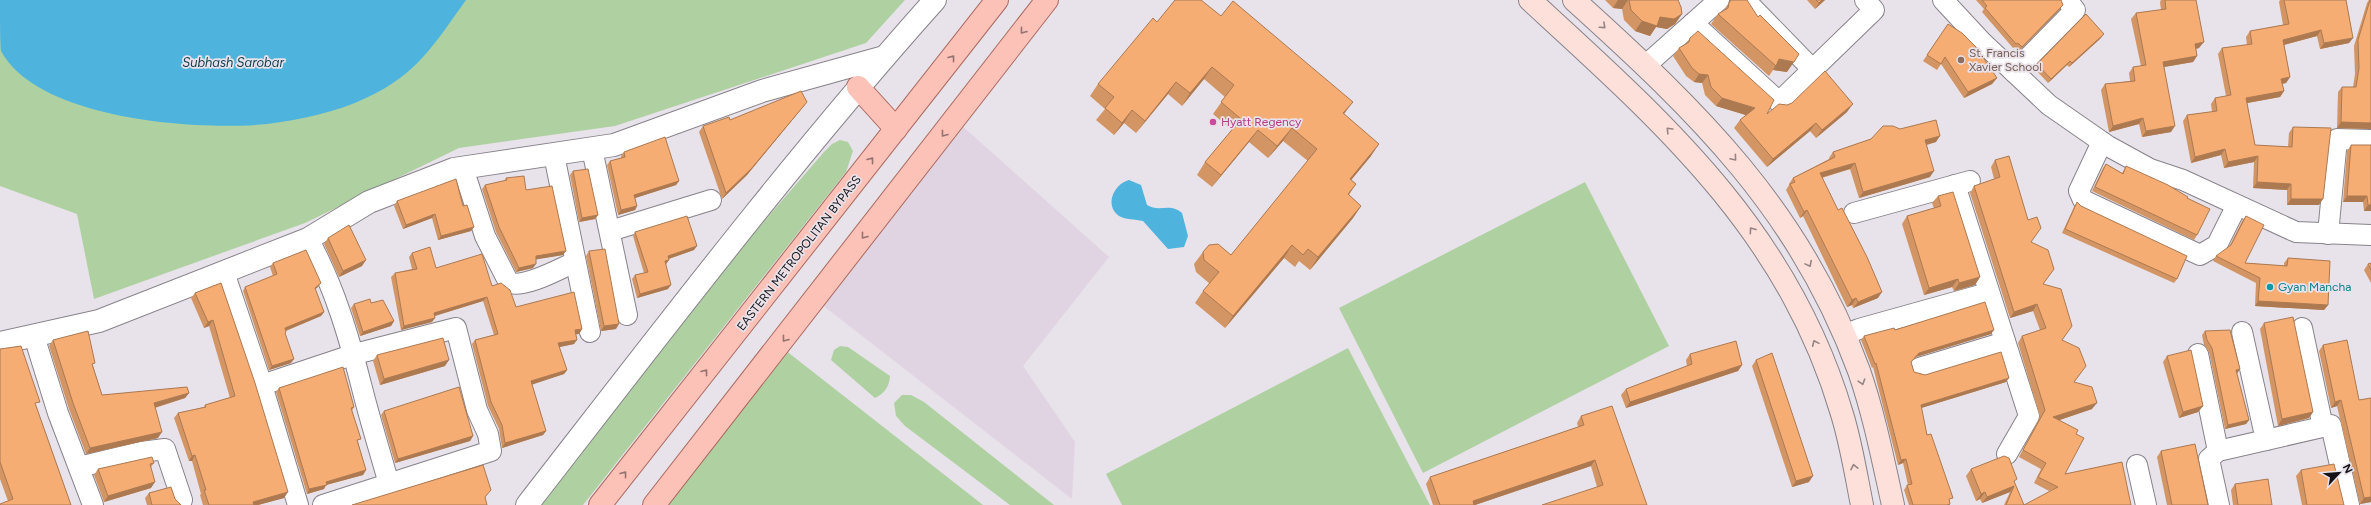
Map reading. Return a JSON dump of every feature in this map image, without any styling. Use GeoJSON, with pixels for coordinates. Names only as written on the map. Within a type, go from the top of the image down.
{"type":"FeatureCollection","features":[{"type":"Feature","properties":{"kind":"main road","name":"EASTERN METROPOLITAN BYPASS"},"geometry":{"type":"LineString","coordinates":[[600,505],[996,0]]}},
{"type":"Feature","properties":{"kind":"main road"},"geometry":{"type":"LineString","coordinates":[[654,505],[1047,0]]}},
{"type":"Feature","properties":{"kind":"main road"},"geometry":{"type":"LineString","coordinates":[[1530,0],[1638,98],[1693,156],[1731,201],[1775,264],[1808,328],[1842,414],[1862,505]]}},
{"type":"Feature","properties":{"kind":"main road"},"geometry":{"type":"LineString","coordinates":[[1574,0],[1646,65],[1715,136],[1735,158],[1788,228],[1817,279],[1844,335],[1859,372],[1869,406],[1892,505]]}},
{"type":"Feature","properties":{"kind":"main road"},"geometry":{"type":"LineString","coordinates":[[858,87],[896,129]]}},
{"type":"Feature","properties":{"kind":"main road"},"geometry":{"type":"LineString","coordinates":[[1693,156],[1715,136]]}},
{"type":"Feature","properties":{"kind":"main road"},"geometry":{"type":"LineString","coordinates":[[1842,414],[1869,406]]}},
{"type":"Feature","properties":{"kind":"street"},"geometry":{"type":"LineString","coordinates":[[527,505],[694,292],[858,87],[935,0]]}},
{"type":"Feature","properties":{"kind":"street"},"geometry":{"type":"LineString","coordinates":[[1646,65],[1719,0]]}},
{"type":"Feature","properties":{"kind":"street"},"geometry":{"type":"LineString","coordinates":[[1745,0],[1813,70]]}},
{"type":"Feature","properties":{"kind":"street"},"geometry":{"type":"LineString","coordinates":[[1693,23],[1779,102],[1874,10],[1866,0]]}},
{"type":"Feature","properties":{"kind":"street"},"geometry":{"type":"LineString","coordinates":[[1943,0],[1982,42],[2049,105],[2102,142],[2150,169],[2183,180],[2296,232],[2371,235]]}},
{"type":"Feature","properties":{"kind":"street"},"geometry":{"type":"LineString","coordinates":[[2014,72],[2075,10],[2067,0]]}},
{"type":"Feature","properties":{"kind":"street"},"geometry":{"type":"LineString","coordinates":[[0,343],[99,321],[308,239],[369,202],[454,169],[614,145],[762,91],[884,57]]}},
{"type":"Feature","properties":{"kind":"street"},"geometry":{"type":"LineString","coordinates":[[2328,234],[2337,140],[2371,140]]}},
{"type":"Feature","properties":{"kind":"street"},"geometry":{"type":"LineString","coordinates":[[2102,142],[2079,192],[2083,200],[2193,252],[2200,255],[2217,245],[2237,205]]}},
{"type":"Feature","properties":{"kind":"street"},"geometry":{"type":"LineString","coordinates":[[592,149],[627,315]]}},
{"type":"Feature","properties":{"kind":"street"},"geometry":{"type":"LineString","coordinates":[[554,155],[590,332]]}},
{"type":"Feature","properties":{"kind":"street"},"geometry":{"type":"LineString","coordinates":[[463,168],[485,236],[509,284],[516,285],[526,283],[575,262]]}},
{"type":"Feature","properties":{"kind":"street"},"geometry":{"type":"LineString","coordinates":[[1854,214],[1962,183],[1988,293],[2029,416],[2007,454]]}},
{"type":"Feature","properties":{"kind":"street"},"geometry":{"type":"LineString","coordinates":[[610,231],[711,200]]}},
{"type":"Feature","properties":{"kind":"street"},"geometry":{"type":"LineString","coordinates":[[308,239],[325,274],[354,354],[389,484]]}},
{"type":"Feature","properties":{"kind":"street"},"geometry":{"type":"LineString","coordinates":[[224,272],[262,385],[298,505]]}},
{"type":"Feature","properties":{"kind":"street"},"geometry":{"type":"LineString","coordinates":[[1844,335],[1859,329],[1988,293]]}},
{"type":"Feature","properties":{"kind":"street"},"geometry":{"type":"LineString","coordinates":[[262,385],[354,354],[456,328],[477,410],[488,434],[491,451],[323,505]]}},
{"type":"Feature","properties":{"kind":"street"},"geometry":{"type":"LineString","coordinates":[[2302,328],[2323,427]]}},
{"type":"Feature","properties":{"kind":"street"},"geometry":{"type":"LineString","coordinates":[[2242,332],[2266,440]]}},
{"type":"Feature","properties":{"kind":"street"},"geometry":{"type":"LineString","coordinates":[[34,336],[58,413],[93,505]]}},
{"type":"Feature","properties":{"kind":"street"},"geometry":{"type":"LineString","coordinates":[[1919,368],[2005,342]]}},
{"type":"Feature","properties":{"kind":"street"},"geometry":{"type":"LineString","coordinates":[[2198,354],[2218,451]]}},
{"type":"Feature","properties":{"kind":"street"},"geometry":{"type":"LineString","coordinates":[[2219,505],[2209,459],[2218,451],[2331,425],[2349,505]]}},
{"type":"Feature","properties":{"kind":"street"},"geometry":{"type":"LineString","coordinates":[[79,467],[141,452],[165,449],[182,500]]}},
{"type":"Feature","properties":{"kind":"street"},"geometry":{"type":"LineString","coordinates":[[2137,465],[2146,505]]}},
{"type":"Feature","properties":{"kind":"shaded area"},"geometry":{"type":"Polygon","coordinates":[[[961,125],[1109,257],[1023,366],[1075,442],[1072,499],[821,304],[961,125]]]}},
{"type":"Feature","properties":{"kind":"green space"},"geometry":{"type":"Polygon","coordinates":[[[0,0],[905,0],[866,43],[615,126],[459,148],[305,223],[94,299],[77,214],[0,186],[0,0]]]}},
{"type":"Feature","properties":{"kind":"green space"},"geometry":{"type":"Polygon","coordinates":[[[840,140],[848,142],[853,151],[846,172],[583,505],[541,505],[742,247],[824,152],[832,144],[840,140]]]}},
{"type":"Feature","properties":{"kind":"green space"},"geometry":{"type":"Polygon","coordinates":[[[1585,182],[1669,346],[1423,473],[1339,308],[1585,182]]]}},
{"type":"Feature","properties":{"kind":"green space"},"geometry":{"type":"Polygon","coordinates":[[[840,346],[848,347],[890,376],[886,389],[881,394],[875,398],[831,360],[834,350],[840,346]]]}},
{"type":"Feature","properties":{"kind":"green space"},"geometry":{"type":"Polygon","coordinates":[[[1348,348],[1430,505],[1122,505],[1106,474],[1348,348]]]}},
{"type":"Feature","properties":{"kind":"green space"},"geometry":{"type":"Polygon","coordinates":[[[785,350],[983,505],[661,505],[785,350]]]}},
{"type":"Feature","properties":{"kind":"green space"},"geometry":{"type":"Polygon","coordinates":[[[902,395],[911,395],[924,402],[1054,505],[1010,505],[905,426],[896,416],[894,403],[902,395]]]}},
{"type":"Feature","properties":{"kind":"water","name":"Subhash Sarobar"},"geometry":{"type":"Polygon","coordinates":[[[0,0],[466,0],[424,56],[399,79],[384,89],[355,103],[318,115],[267,124],[237,126],[162,122],[122,116],[83,106],[48,92],[20,74],[1,51],[0,0]]]}},
{"type":"Feature","properties":{"kind":"water"},"geometry":{"type":"Polygon","coordinates":[[[1129,180],[1141,185],[1147,205],[1156,208],[1173,208],[1182,213],[1188,236],[1184,247],[1168,249],[1143,221],[1119,216],[1112,206],[1113,195],[1119,186],[1129,180]]]}},
{"type":"Feature","properties":{"kind":"building"},"geometry":{"type":"Polygon","coordinates":[[[1175,0],[1201,0],[1221,16],[1233,1],[1353,102],[1343,113],[1379,144],[1350,179],[1356,184],[1348,194],[1361,206],[1318,257],[1308,249],[1303,255],[1292,245],[1233,316],[1203,291],[1219,272],[1204,260],[1203,252],[1209,245],[1218,244],[1231,255],[1317,149],[1292,128],[1277,146],[1258,130],[1221,175],[1205,162],[1241,119],[1221,102],[1234,85],[1212,67],[1190,93],[1176,82],[1145,121],[1132,110],[1122,123],[1105,108],[1114,97],[1098,84],[1153,18],[1157,22],[1175,0]]]}},
{"type":"Feature","properties":{"kind":"building"},"geometry":{"type":"Polygon","coordinates":[[[1629,0],[1678,0],[1682,14],[1674,19],[1660,17],[1657,26],[1642,21],[1631,10],[1629,0]]]}},
{"type":"Feature","properties":{"kind":"building"},"geometry":{"type":"Polygon","coordinates":[[[1731,0],[1747,0],[1758,17],[1760,15],[1799,54],[1794,62],[1779,59],[1776,66],[1718,14],[1728,8],[1731,0]]]}},
{"type":"Feature","properties":{"kind":"building"},"geometry":{"type":"Polygon","coordinates":[[[1982,0],[2061,0],[2063,5],[2022,47],[2018,43],[2016,44],[1985,8],[1987,6],[1982,0]]]}},
{"type":"Feature","properties":{"kind":"building"},"geometry":{"type":"Polygon","coordinates":[[[2165,0],[2196,0],[2204,42],[2195,44],[2197,56],[2163,62],[2175,126],[2146,131],[2143,118],[2113,126],[2105,84],[2135,81],[2133,67],[2146,65],[2136,13],[2166,9],[2165,0]]]}},
{"type":"Feature","properties":{"kind":"building"},"geometry":{"type":"Polygon","coordinates":[[[2284,0],[2346,0],[2353,38],[2324,43],[2321,30],[2283,40],[2290,77],[2281,79],[2284,91],[2246,98],[2255,145],[2292,147],[2293,127],[2331,128],[2323,199],[2291,199],[2291,184],[2257,182],[2258,156],[2228,162],[2225,149],[2195,157],[2187,115],[2217,111],[2215,98],[2231,95],[2222,48],[2252,44],[2250,31],[2289,24],[2284,0]]]}},
{"type":"Feature","properties":{"kind":"building"},"geometry":{"type":"Polygon","coordinates":[[[2370,0],[2371,123],[2341,122],[2342,87],[2356,87],[2359,68],[2358,40],[2370,0]]]}},
{"type":"Feature","properties":{"kind":"building"},"geometry":{"type":"Polygon","coordinates":[[[2086,14],[2104,34],[2072,63],[2070,61],[2051,79],[2037,64],[2086,14]]]}},
{"type":"Feature","properties":{"kind":"building"},"geometry":{"type":"Polygon","coordinates":[[[1948,24],[1962,33],[1976,47],[1997,78],[1968,92],[1945,57],[1941,64],[1927,55],[1948,24]]]}},
{"type":"Feature","properties":{"kind":"building"},"geometry":{"type":"Polygon","coordinates":[[[1698,31],[1774,100],[1767,114],[1779,104],[1787,105],[1792,103],[1825,71],[1853,104],[1822,130],[1816,123],[1773,159],[1740,120],[1755,108],[1722,98],[1711,87],[1708,75],[1699,74],[1692,68],[1679,48],[1689,42],[1690,38],[1698,31]]]}},
{"type":"Feature","properties":{"kind":"building"},"geometry":{"type":"Polygon","coordinates":[[[801,91],[807,102],[751,169],[726,193],[703,126],[729,117],[730,120],[801,91]]]}},
{"type":"Feature","properties":{"kind":"building"},"geometry":{"type":"Polygon","coordinates":[[[1936,120],[1940,136],[1925,140],[1934,171],[1863,192],[1855,163],[1820,173],[1838,210],[1842,208],[1867,257],[1882,292],[1858,302],[1856,298],[1852,300],[1807,210],[1804,212],[1790,184],[1795,182],[1793,178],[1835,157],[1833,152],[1871,139],[1883,126],[1893,126],[1900,129],[1936,120]]]}},
{"type":"Feature","properties":{"kind":"building"},"geometry":{"type":"Polygon","coordinates":[[[665,137],[679,181],[634,195],[637,206],[621,210],[610,161],[625,157],[624,152],[665,137]]]}},
{"type":"Feature","properties":{"kind":"building"},"geometry":{"type":"Polygon","coordinates":[[[2351,145],[2371,145],[2371,205],[2368,205],[2367,196],[2347,196],[2351,145]]]}},
{"type":"Feature","properties":{"kind":"building"},"geometry":{"type":"Polygon","coordinates":[[[2009,156],[2028,220],[2037,217],[2041,228],[2031,242],[2048,250],[2054,269],[2043,284],[2061,289],[2072,326],[2062,340],[2079,348],[2086,366],[2074,382],[2092,387],[2097,403],[2053,417],[2078,430],[2076,434],[2084,438],[2065,474],[2122,462],[2131,505],[2024,505],[2058,487],[2038,477],[2046,463],[2023,450],[2045,410],[2022,336],[2046,328],[2037,304],[2014,312],[1974,186],[2000,177],[1995,160],[2009,156]]]}},
{"type":"Feature","properties":{"kind":"building"},"geometry":{"type":"Polygon","coordinates":[[[2106,164],[2123,174],[2126,166],[2168,185],[2188,197],[2187,198],[2210,209],[2197,235],[2095,187],[2106,164]]]}},
{"type":"Feature","properties":{"kind":"building"},"geometry":{"type":"Polygon","coordinates":[[[588,169],[598,215],[582,218],[573,171],[588,169]]]}},
{"type":"Feature","properties":{"kind":"building"},"geometry":{"type":"Polygon","coordinates":[[[524,176],[526,190],[552,186],[566,251],[536,256],[536,264],[519,268],[499,227],[485,185],[507,180],[506,178],[524,176]]]}},
{"type":"Feature","properties":{"kind":"building"},"geometry":{"type":"Polygon","coordinates":[[[456,179],[463,206],[467,205],[474,227],[441,236],[435,214],[406,225],[397,201],[456,179]]]}},
{"type":"Feature","properties":{"kind":"building"},"geometry":{"type":"Polygon","coordinates":[[[1953,192],[1980,277],[1959,283],[1958,279],[1929,288],[1907,216],[1941,206],[1938,196],[1953,192]]]}},
{"type":"Feature","properties":{"kind":"building"},"geometry":{"type":"Polygon","coordinates":[[[2077,202],[2081,206],[2187,256],[2177,279],[2065,229],[2077,202]]]}},
{"type":"Feature","properties":{"kind":"building"},"geometry":{"type":"Polygon","coordinates":[[[687,216],[697,246],[668,256],[669,260],[665,261],[671,285],[640,294],[635,275],[648,272],[635,232],[687,216]]]}},
{"type":"Feature","properties":{"kind":"building"},"geometry":{"type":"Polygon","coordinates":[[[2246,216],[2264,225],[2245,263],[2287,266],[2288,258],[2330,261],[2328,305],[2258,301],[2260,278],[2216,256],[2231,245],[2246,216]]]}},
{"type":"Feature","properties":{"kind":"building"},"geometry":{"type":"Polygon","coordinates":[[[349,225],[366,260],[343,271],[328,238],[349,225]]]}},
{"type":"Feature","properties":{"kind":"building"},"geometry":{"type":"Polygon","coordinates":[[[430,247],[436,268],[482,254],[492,286],[501,283],[510,290],[516,307],[574,292],[582,329],[575,330],[577,340],[558,343],[567,370],[531,381],[546,431],[505,443],[502,425],[491,402],[475,340],[498,334],[487,297],[434,313],[435,318],[404,326],[395,273],[417,269],[412,253],[430,247]]]}},
{"type":"Feature","properties":{"kind":"building"},"geometry":{"type":"Polygon","coordinates":[[[605,249],[619,324],[604,326],[589,251],[605,249]]]}},
{"type":"Feature","properties":{"kind":"building"},"geometry":{"type":"Polygon","coordinates":[[[306,250],[321,283],[315,288],[324,312],[285,328],[285,333],[294,359],[272,366],[245,287],[277,274],[273,263],[306,250]]]}},
{"type":"Feature","properties":{"kind":"building"},"geometry":{"type":"Polygon","coordinates":[[[2371,263],[2371,270],[2368,264],[2371,263]]]}},
{"type":"Feature","properties":{"kind":"building"},"geometry":{"type":"Polygon","coordinates":[[[221,283],[255,383],[288,492],[253,502],[254,505],[209,505],[195,455],[192,456],[178,413],[206,407],[205,405],[235,396],[213,320],[208,322],[195,293],[221,283]]]}},
{"type":"Feature","properties":{"kind":"building"},"geometry":{"type":"Polygon","coordinates":[[[370,299],[371,303],[383,300],[394,321],[363,332],[354,304],[370,299]]]}},
{"type":"Feature","properties":{"kind":"building"},"geometry":{"type":"Polygon","coordinates":[[[1985,302],[1994,330],[1919,353],[1911,362],[1914,372],[1925,375],[2001,352],[2009,378],[1921,405],[1927,435],[1931,434],[1953,498],[1949,499],[1950,504],[1947,505],[1913,505],[1907,485],[1912,484],[1906,459],[1901,460],[1876,363],[1875,364],[1864,336],[1894,328],[1895,330],[1985,302]]]}},
{"type":"Feature","properties":{"kind":"building"},"geometry":{"type":"Polygon","coordinates":[[[2293,317],[2313,412],[2282,419],[2264,323],[2293,317]]]}},
{"type":"Feature","properties":{"kind":"building"},"geometry":{"type":"Polygon","coordinates":[[[2230,330],[2240,369],[2236,370],[2249,420],[2228,425],[2212,348],[2207,340],[2205,331],[2230,330]]]}},
{"type":"Feature","properties":{"kind":"building"},"geometry":{"type":"Polygon","coordinates":[[[88,331],[95,363],[92,364],[102,395],[187,387],[189,393],[154,403],[162,432],[90,448],[73,403],[53,340],[88,331]]]}},
{"type":"Feature","properties":{"kind":"building"},"geometry":{"type":"Polygon","coordinates":[[[443,338],[449,360],[384,379],[377,355],[443,338]]]}},
{"type":"Feature","properties":{"kind":"building"},"geometry":{"type":"Polygon","coordinates":[[[2347,340],[2359,400],[2371,398],[2371,497],[2364,498],[2341,400],[2335,402],[2323,345],[2347,340]]]}},
{"type":"Feature","properties":{"kind":"building"},"geometry":{"type":"Polygon","coordinates":[[[1736,341],[1742,365],[1630,402],[1626,389],[1692,364],[1690,354],[1736,341]]]}},
{"type":"Feature","properties":{"kind":"building"},"geometry":{"type":"Polygon","coordinates":[[[21,346],[40,402],[35,403],[71,505],[0,505],[13,499],[0,462],[0,349],[21,346]]]}},
{"type":"Feature","properties":{"kind":"building"},"geometry":{"type":"Polygon","coordinates":[[[2191,350],[2203,406],[2183,412],[2167,356],[2191,350]]]}},
{"type":"Feature","properties":{"kind":"building"},"geometry":{"type":"Polygon","coordinates":[[[1772,353],[1813,476],[1796,481],[1756,360],[1772,353]]]}},
{"type":"Feature","properties":{"kind":"building"},"geometry":{"type":"Polygon","coordinates":[[[343,367],[354,407],[351,408],[361,439],[357,440],[366,470],[326,482],[327,485],[309,489],[279,388],[343,367]]]}},
{"type":"Feature","properties":{"kind":"building"},"geometry":{"type":"Polygon","coordinates":[[[459,387],[473,436],[398,459],[384,411],[459,387]]]}},
{"type":"Feature","properties":{"kind":"building"},"geometry":{"type":"Polygon","coordinates":[[[1612,406],[1647,505],[1542,505],[1603,485],[1595,460],[1473,501],[1474,505],[1440,505],[1430,477],[1584,425],[1581,416],[1612,406]]]}},
{"type":"Feature","properties":{"kind":"building"},"geometry":{"type":"Polygon","coordinates":[[[2195,444],[2208,505],[2172,505],[2161,451],[2195,444]]]}},
{"type":"Feature","properties":{"kind":"building"},"geometry":{"type":"Polygon","coordinates":[[[2004,456],[2009,458],[2017,479],[2014,481],[2024,505],[2006,505],[2014,486],[1987,497],[1985,492],[1981,494],[1971,469],[2004,456]]]}},
{"type":"Feature","properties":{"kind":"building"},"geometry":{"type":"Polygon","coordinates":[[[152,457],[154,463],[150,464],[155,482],[108,496],[98,469],[152,457]]]}},
{"type":"Feature","properties":{"kind":"building"},"geometry":{"type":"Polygon","coordinates":[[[2334,464],[2344,505],[2307,505],[2301,470],[2334,464]]]}},
{"type":"Feature","properties":{"kind":"building"},"geometry":{"type":"Polygon","coordinates":[[[483,465],[491,490],[485,497],[487,505],[352,505],[483,465]]]}},
{"type":"Feature","properties":{"kind":"building"},"geometry":{"type":"Polygon","coordinates":[[[2268,479],[2272,505],[2238,505],[2235,484],[2268,479]]]}},
{"type":"Feature","properties":{"kind":"building"},"geometry":{"type":"Polygon","coordinates":[[[171,487],[175,499],[181,505],[152,505],[149,493],[171,487]]]}},
{"type":"Feature","properties":{"kind":"place","name":"St. Francis Xavier School"},"geometry":{"type":"Point","coordinates":[1961,60]}},
{"type":"Feature","properties":{"kind":"place","name":"Hyatt Regency"},"geometry":{"type":"Point","coordinates":[1213,122]}},
{"type":"Feature","properties":{"kind":"place","name":"Gyan Mancha"},"geometry":{"type":"Point","coordinates":[2270,287]}}]}
